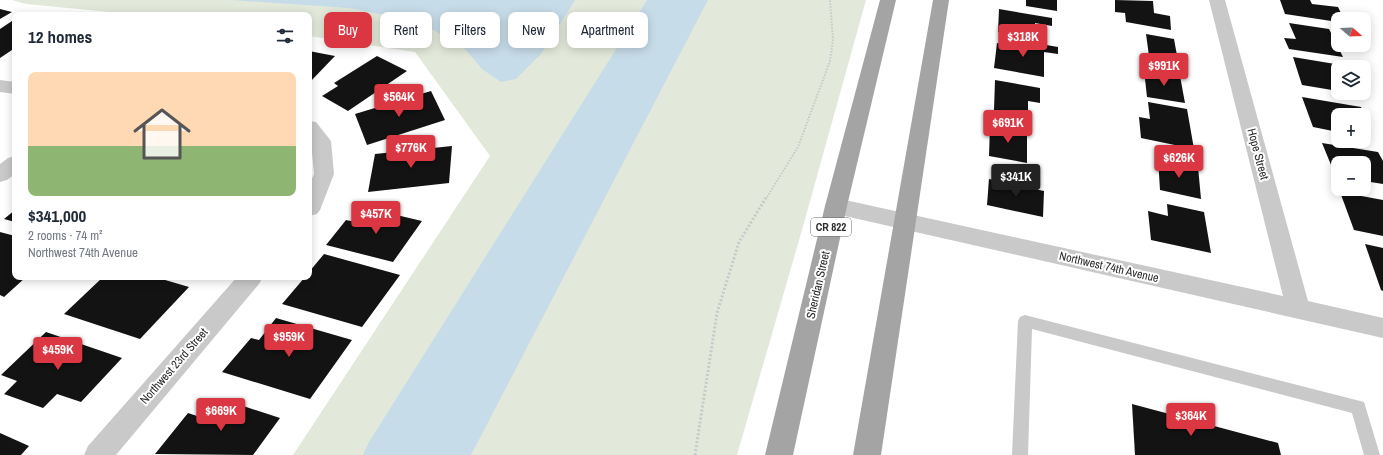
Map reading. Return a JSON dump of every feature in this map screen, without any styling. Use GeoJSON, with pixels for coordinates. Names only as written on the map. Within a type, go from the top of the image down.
{"type":"FeatureCollection","features":[{"type":"Feature","properties":{"kind":"main road","name":"Sheridan Street"},"geometry":{"type":"LineString","coordinates":[[780,455],[836,206],[888,0]]}},
{"type":"Feature","properties":{"kind":"main road"},"geometry":{"type":"LineString","coordinates":[[867,455],[940,0]]}},
{"type":"Feature","properties":{"kind":"street","name":"Hope Street"},"geometry":{"type":"LineString","coordinates":[[1217,0],[1298,309]]}},
{"type":"Feature","properties":{"kind":"street"},"geometry":{"type":"LineString","coordinates":[[0,86],[12,88]]}},
{"type":"Feature","properties":{"kind":"street"},"geometry":{"type":"LineString","coordinates":[[312,204],[324,174],[315,134]]}},
{"type":"Feature","properties":{"kind":"street"},"geometry":{"type":"LineString","coordinates":[[0,175],[12,165]]}},
{"type":"Feature","properties":{"kind":"street","name":"Northwest 74th Avenue"},"geometry":{"type":"LineString","coordinates":[[836,206],[1383,328]]}},
{"type":"Feature","properties":{"kind":"street","name":"Northwest 23rd Street"},"geometry":{"type":"LineString","coordinates":[[98,455],[248,280]]}},
{"type":"Feature","properties":{"kind":"lane"},"geometry":{"type":"LineString","coordinates":[[1020,455],[1025,321],[1358,406],[1372,455]]}},
{"type":"Feature","properties":{"kind":"path"},"geometry":{"type":"LineString","coordinates":[[695,455],[717,313],[739,242],[798,147],[830,61],[833,40],[830,0]]}},
{"type":"Feature","properties":{"kind":"green space"},"geometry":{"type":"Polygon","coordinates":[[[12,0],[866,0],[737,455],[293,455],[490,156],[415,52],[388,48],[432,48],[432,12],[380,12],[380,47],[372,46],[372,12],[324,12],[324,38],[312,36],[312,12],[110,12],[26,4],[12,0]]]}},
{"type":"Feature","properties":{"kind":"water"},"geometry":{"type":"Polygon","coordinates":[[[231,0],[575,0],[559,25],[559,12],[508,12],[508,48],[545,48],[541,54],[516,79],[501,82],[482,69],[464,48],[500,48],[500,12],[440,12],[440,34],[432,30],[432,12],[380,12],[380,14],[349,8],[231,0]]]}},
{"type":"Feature","properties":{"kind":"water"},"geometry":{"type":"Polygon","coordinates":[[[658,0],[697,0],[450,455],[383,455],[629,48],[648,48],[648,17],[658,0]]]}},
{"type":"Feature","properties":{"kind":"building"},"geometry":{"type":"Polygon","coordinates":[[[1026,0],[1057,0],[1057,11],[1026,6],[1026,0]]]}},
{"type":"Feature","properties":{"kind":"building"},"geometry":{"type":"Polygon","coordinates":[[[1115,0],[1153,1],[1154,13],[1170,16],[1171,30],[1126,22],[1125,13],[1115,12],[1115,0]]]}},
{"type":"Feature","properties":{"kind":"building"},"geometry":{"type":"Polygon","coordinates":[[[1280,0],[1310,0],[1312,4],[1338,7],[1340,12],[1331,12],[1331,21],[1285,14],[1280,0]]]}},
{"type":"Feature","properties":{"kind":"building"},"geometry":{"type":"Polygon","coordinates":[[[0,9],[12,12],[0,19],[0,9]]]}},
{"type":"Feature","properties":{"kind":"building"},"geometry":{"type":"Polygon","coordinates":[[[999,9],[1052,18],[1052,26],[1035,23],[1035,38],[998,32],[999,9]]]}},
{"type":"Feature","properties":{"kind":"building"},"geometry":{"type":"Polygon","coordinates":[[[12,21],[12,50],[0,58],[0,29],[12,21]]]}},
{"type":"Feature","properties":{"kind":"building"},"geometry":{"type":"Polygon","coordinates":[[[1289,23],[1329,29],[1331,33],[1331,52],[1340,52],[1343,57],[1289,49],[1284,38],[1296,39],[1289,23]]]}},
{"type":"Feature","properties":{"kind":"building"},"geometry":{"type":"Polygon","coordinates":[[[1146,34],[1174,39],[1178,61],[1149,56],[1146,34]]]}},
{"type":"Feature","properties":{"kind":"building"},"geometry":{"type":"Polygon","coordinates":[[[1023,41],[1058,47],[1058,54],[1044,52],[1044,77],[994,68],[997,43],[1022,47],[1023,41]]]}},
{"type":"Feature","properties":{"kind":"building"},"geometry":{"type":"Polygon","coordinates":[[[312,52],[335,56],[312,80],[312,52]]]}},
{"type":"Feature","properties":{"kind":"building"},"geometry":{"type":"Polygon","coordinates":[[[377,56],[407,71],[348,111],[322,96],[338,86],[334,83],[377,56]]]}},
{"type":"Feature","properties":{"kind":"building"},"geometry":{"type":"Polygon","coordinates":[[[1293,57],[1331,63],[1331,90],[1302,85],[1293,57]]]}},
{"type":"Feature","properties":{"kind":"building"},"geometry":{"type":"Polygon","coordinates":[[[1144,70],[1180,76],[1185,103],[1147,97],[1144,70]]]}},
{"type":"Feature","properties":{"kind":"building"},"geometry":{"type":"Polygon","coordinates":[[[995,80],[1040,88],[1040,103],[1028,101],[1028,116],[994,110],[995,80]]]}},
{"type":"Feature","properties":{"kind":"building"},"geometry":{"type":"Polygon","coordinates":[[[431,91],[445,120],[367,145],[355,114],[431,91]]]}},
{"type":"Feature","properties":{"kind":"building"},"geometry":{"type":"Polygon","coordinates":[[[1302,97],[1361,108],[1331,108],[1331,131],[1313,127],[1302,97]]]}},
{"type":"Feature","properties":{"kind":"building"},"geometry":{"type":"Polygon","coordinates":[[[1148,102],[1187,109],[1194,149],[1141,138],[1139,117],[1150,119],[1148,102]]]}},
{"type":"Feature","properties":{"kind":"building"},"geometry":{"type":"Polygon","coordinates":[[[990,124],[1027,131],[1027,163],[989,156],[990,124]]]}},
{"type":"Feature","properties":{"kind":"building"},"geometry":{"type":"Polygon","coordinates":[[[1322,143],[1331,144],[1331,148],[1353,148],[1378,152],[1383,161],[1383,184],[1371,182],[1371,156],[1331,156],[1331,165],[1322,143]]]}},
{"type":"Feature","properties":{"kind":"building"},"geometry":{"type":"Polygon","coordinates":[[[452,146],[449,183],[368,192],[375,154],[452,146]]]}},
{"type":"Feature","properties":{"kind":"building"},"geometry":{"type":"Polygon","coordinates":[[[1158,158],[1198,167],[1201,199],[1160,190],[1158,158]]]}},
{"type":"Feature","properties":{"kind":"building"},"geometry":{"type":"Polygon","coordinates":[[[989,179],[1044,191],[1043,217],[987,205],[989,179]]]}},
{"type":"Feature","properties":{"kind":"building"},"geometry":{"type":"Polygon","coordinates":[[[1341,196],[1362,196],[1383,200],[1383,236],[1354,230],[1341,196]]]}},
{"type":"Feature","properties":{"kind":"building"},"geometry":{"type":"Polygon","coordinates":[[[1167,204],[1204,212],[1211,253],[1151,240],[1148,211],[1168,216],[1167,204]]]}},
{"type":"Feature","properties":{"kind":"building"},"geometry":{"type":"Polygon","coordinates":[[[371,209],[422,221],[393,262],[326,245],[346,220],[360,223],[371,209]]]}},
{"type":"Feature","properties":{"kind":"building"},"geometry":{"type":"Polygon","coordinates":[[[12,212],[12,221],[4,219],[12,212]]]}},
{"type":"Feature","properties":{"kind":"building"},"geometry":{"type":"Polygon","coordinates":[[[0,232],[12,235],[12,280],[23,280],[4,297],[0,295],[0,232]]]}},
{"type":"Feature","properties":{"kind":"building"},"geometry":{"type":"Polygon","coordinates":[[[1365,244],[1383,248],[1383,291],[1381,290],[1365,244]]]}},
{"type":"Feature","properties":{"kind":"building"},"geometry":{"type":"Polygon","coordinates":[[[324,254],[400,275],[362,327],[282,304],[302,280],[312,280],[312,268],[324,254]]]}},
{"type":"Feature","properties":{"kind":"building"},"geometry":{"type":"Polygon","coordinates":[[[100,280],[165,280],[189,287],[140,339],[64,314],[100,280]]]}},
{"type":"Feature","properties":{"kind":"building"},"geometry":{"type":"Polygon","coordinates":[[[276,318],[352,340],[310,399],[222,372],[251,338],[259,340],[276,318]]]}},
{"type":"Feature","properties":{"kind":"building"},"geometry":{"type":"Polygon","coordinates":[[[46,332],[122,358],[81,402],[57,394],[43,408],[4,394],[17,381],[1,375],[46,332]]]}},
{"type":"Feature","properties":{"kind":"building"},"geometry":{"type":"Polygon","coordinates":[[[222,399],[280,418],[253,455],[155,454],[188,413],[206,419],[222,399]]]}},
{"type":"Feature","properties":{"kind":"building"},"geometry":{"type":"Polygon","coordinates":[[[1132,404],[1278,443],[1281,455],[1135,455],[1132,404]]]}},
{"type":"Feature","properties":{"kind":"building"},"geometry":{"type":"Polygon","coordinates":[[[0,433],[29,446],[21,455],[0,455],[0,433]]]}},
{"type":"Feature","properties":{"kind":"waterway"},"geometry":{"type":"LineString","coordinates":[[383,455],[658,0]]}},
{"type":"Feature","properties":{"kind":"waterway"},"geometry":{"type":"LineString","coordinates":[[450,455],[697,0]]}}]}
